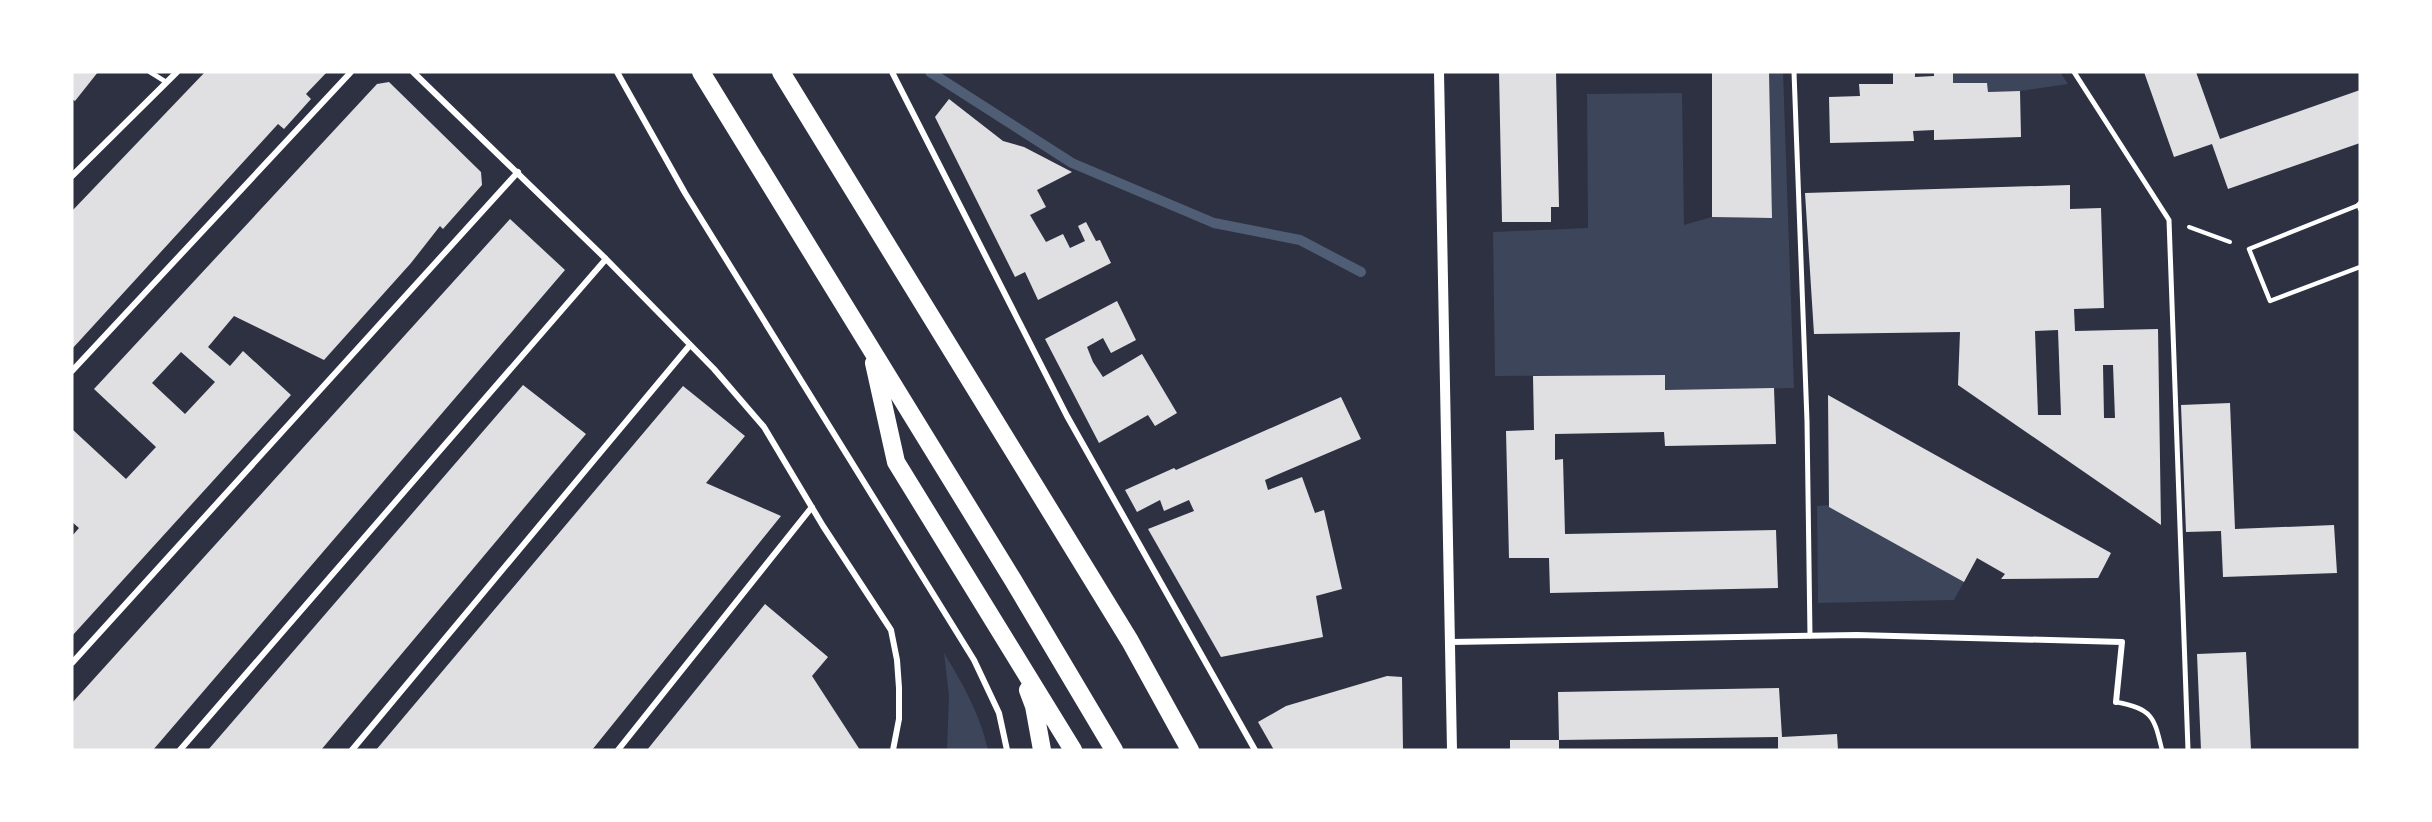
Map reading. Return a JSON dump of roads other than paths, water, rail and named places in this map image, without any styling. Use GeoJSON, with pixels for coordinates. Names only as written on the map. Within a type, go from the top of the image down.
{"type":"FeatureCollection","features":[{"type":"Feature","properties":{"kind":"highway"},"geometry":{"type":"LineString","coordinates":[[701,72],[1114,750]]}},
{"type":"Feature","properties":{"kind":"highway"},"geometry":{"type":"LineString","coordinates":[[781,72],[1130,641],[1190,750]]}},
{"type":"Feature","properties":{"kind":"highway"},"geometry":{"type":"LineString","coordinates":[[871,348],[897,462],[1073,750]]}},
{"type":"Feature","properties":{"kind":"highway"},"geometry":{"type":"LineString","coordinates":[[1015,655],[1034,706],[1042,750]]}},
{"type":"Feature","properties":{"kind":"street"},"geometry":{"type":"LineString","coordinates":[[150,72],[166,82]]}},
{"type":"Feature","properties":{"kind":"street"},"geometry":{"type":"LineString","coordinates":[[72,176],[177,72]]}},
{"type":"Feature","properties":{"kind":"street"},"geometry":{"type":"LineString","coordinates":[[72,370],[351,72]]}},
{"type":"Feature","properties":{"kind":"street"},"geometry":{"type":"LineString","coordinates":[[413,72],[606,259],[714,369],[764,427],[891,630],[897,660],[899,719],[893,750]]}},
{"type":"Feature","properties":{"kind":"street"},"geometry":{"type":"LineString","coordinates":[[617,72],[685,193],[974,660],[999,713],[1008,750]]}},
{"type":"Feature","properties":{"kind":"street"},"geometry":{"type":"LineString","coordinates":[[892,72],[1066,416],[1255,750]]}},
{"type":"Feature","properties":{"kind":"street"},"geometry":{"type":"LineString","coordinates":[[1439,72],[1452,750]]}},
{"type":"Feature","properties":{"kind":"street"},"geometry":{"type":"LineString","coordinates":[[1794,72],[1807,421],[1810,636]]}},
{"type":"Feature","properties":{"kind":"street"},"geometry":{"type":"LineString","coordinates":[[2074,72],[2169,220],[2188,750]]}},
{"type":"Feature","properties":{"kind":"street"},"geometry":{"type":"LineString","coordinates":[[72,663],[518,172]]}},
{"type":"Feature","properties":{"kind":"street"},"geometry":{"type":"LineString","coordinates":[[180,750],[606,259]]}},
{"type":"Feature","properties":{"kind":"street"},"geometry":{"type":"LineString","coordinates":[[352,750],[690,345]]}},
{"type":"Feature","properties":{"kind":"street"},"geometry":{"type":"LineString","coordinates":[[618,750],[812,507]]}},
{"type":"Feature","properties":{"kind":"street"},"geometry":{"type":"LineString","coordinates":[[1450,642],[1857,635],[2122,642],[2116,702]]}},
{"type":"Feature","properties":{"kind":"lane"},"geometry":{"type":"LineString","coordinates":[[2360,206],[2249,249],[2270,301],[2360,267]]}},
{"type":"Feature","properties":{"kind":"lane"},"geometry":{"type":"LineString","coordinates":[[2116,702],[2137,706],[2154,719],[2162,750]]}},
{"type":"Feature","properties":{"kind":"waterway"},"geometry":{"type":"LineString","coordinates":[[930,72],[1072,163],[1214,223],[1300,240],[1361,272]]}}]}
